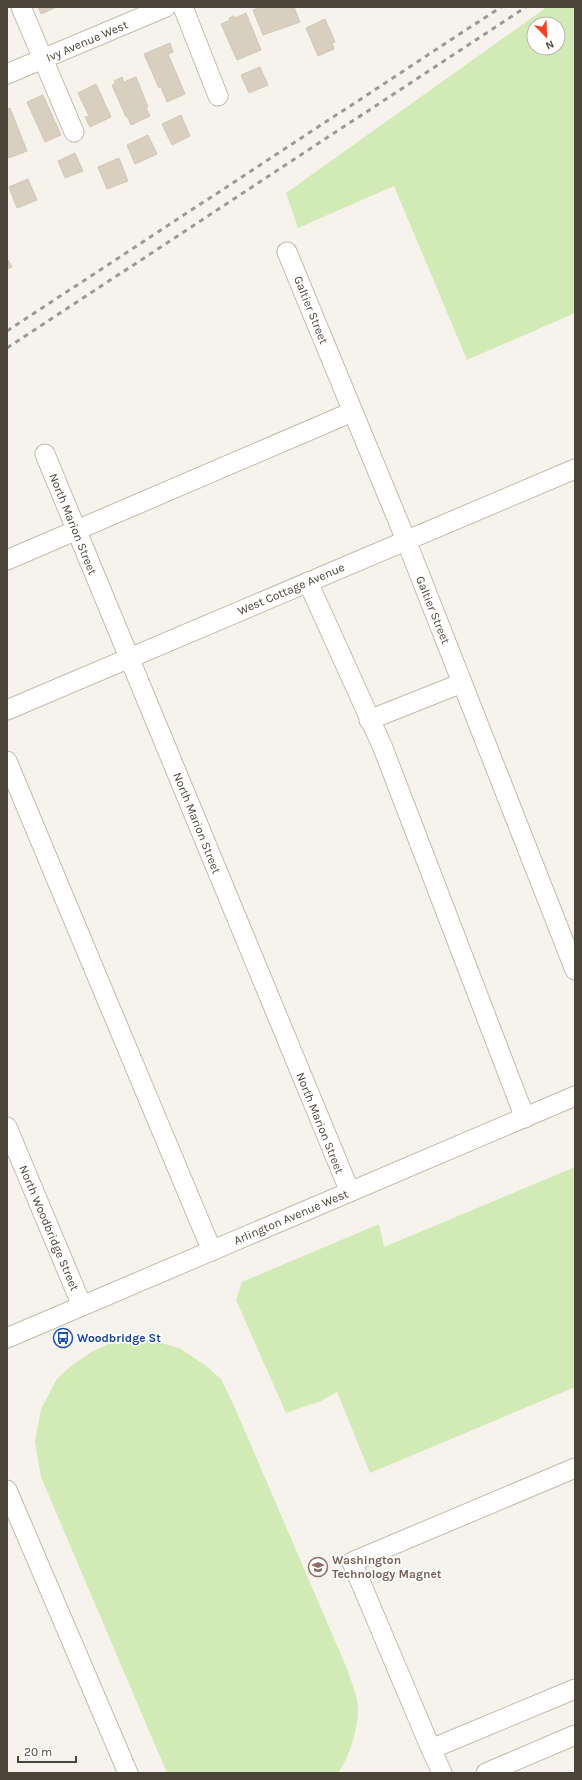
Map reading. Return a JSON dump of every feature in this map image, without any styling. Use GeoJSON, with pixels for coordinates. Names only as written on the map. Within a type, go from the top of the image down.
{"type":"FeatureCollection","features":[{"type":"Feature","properties":{"kind":"street"},"geometry":{"type":"LineString","coordinates":[[21,7],[74,132]]}},
{"type":"Feature","properties":{"kind":"street","name":"Ivy Avenue West"},"geometry":{"type":"LineString","coordinates":[[7,74],[166,7]]}},
{"type":"Feature","properties":{"kind":"street"},"geometry":{"type":"LineString","coordinates":[[183,7],[218,96]]}},
{"type":"Feature","properties":{"kind":"street","name":"Galtier Street"},"geometry":{"type":"LineString","coordinates":[[287,252],[406,540],[575,970]]}},
{"type":"Feature","properties":{"kind":"street"},"geometry":{"type":"LineString","coordinates":[[7,560],[352,412]]}},
{"type":"Feature","properties":{"kind":"street","name":"North Marion Street"},"geometry":{"type":"LineString","coordinates":[[45,454],[350,1192]]}},
{"type":"Feature","properties":{"kind":"street","name":"West Cottage Avenue"},"geometry":{"type":"LineString","coordinates":[[7,710],[575,469]]}},
{"type":"Feature","properties":{"kind":"street"},"geometry":{"type":"LineString","coordinates":[[308,582],[386,755],[525,1118]]}},
{"type":"Feature","properties":{"kind":"street"},"geometry":{"type":"LineString","coordinates":[[369,720],[462,682]]}},
{"type":"Feature","properties":{"kind":"street"},"geometry":{"type":"LineString","coordinates":[[7,761],[212,1251]]}},
{"type":"Feature","properties":{"kind":"street","name":"Arlington Avenue West"},"geometry":{"type":"LineString","coordinates":[[7,1338],[575,1096]]}},
{"type":"Feature","properties":{"kind":"street","name":"North Woodbridge Street"},"geometry":{"type":"LineString","coordinates":[[7,1127],[82,1306]]}},
{"type":"Feature","properties":{"kind":"street"},"geometry":{"type":"LineString","coordinates":[[442,1773],[352,1562],[575,1468]]}},
{"type":"Feature","properties":{"kind":"street"},"geometry":{"type":"LineString","coordinates":[[7,1490],[128,1773]]}},
{"type":"Feature","properties":{"kind":"street"},"geometry":{"type":"LineString","coordinates":[[431,1748],[575,1689]]}},
{"type":"Feature","properties":{"kind":"street"},"geometry":{"type":"LineString","coordinates":[[486,1773],[575,1735]]}},
{"type":"Feature","properties":{"kind":"green space"},"geometry":{"type":"Polygon","coordinates":[[[547,7],[575,7],[575,313],[467,360],[394,186],[298,228],[286,193],[526,22],[526,56],[566,56],[566,16],[534,16],[547,7]]]}},
{"type":"Feature","properties":{"kind":"green space"},"geometry":{"type":"Polygon","coordinates":[[[575,1167],[575,1387],[370,1473],[337,1392],[321,1401],[286,1413],[236,1300],[242,1282],[379,1224],[384,1247],[575,1167]]]}},
{"type":"Feature","properties":{"kind":"green space"},"geometry":{"type":"Polygon","coordinates":[[[138,1340],[158,1342],[179,1348],[205,1365],[221,1379],[235,1408],[348,1671],[356,1694],[358,1703],[357,1725],[350,1750],[338,1773],[167,1773],[41,1477],[35,1442],[41,1409],[57,1379],[71,1366],[91,1352],[113,1342],[138,1340]]]}},
{"type":"Feature","properties":{"kind":"building"},"geometry":{"type":"Polygon","coordinates":[[[38,7],[57,7],[41,14],[38,7]]]}},
{"type":"Feature","properties":{"kind":"building"},"geometry":{"type":"Polygon","coordinates":[[[261,7],[294,7],[300,22],[263,35],[253,10],[261,7]]]}},
{"type":"Feature","properties":{"kind":"building"},"geometry":{"type":"Polygon","coordinates":[[[246,13],[261,50],[237,60],[221,24],[230,20],[229,18],[234,16],[235,18],[246,13]]]}},
{"type":"Feature","properties":{"kind":"building"},"geometry":{"type":"Polygon","coordinates":[[[325,19],[335,42],[332,43],[334,49],[318,56],[306,28],[325,19]]]}},
{"type":"Feature","properties":{"kind":"building"},"geometry":{"type":"Polygon","coordinates":[[[170,43],[173,52],[168,54],[185,94],[167,102],[144,54],[170,43]]]}},
{"type":"Feature","properties":{"kind":"building"},"geometry":{"type":"Polygon","coordinates":[[[260,67],[268,85],[249,93],[241,75],[260,67]]]}},
{"type":"Feature","properties":{"kind":"building"},"geometry":{"type":"Polygon","coordinates":[[[122,77],[124,82],[136,77],[150,116],[131,125],[112,85],[115,84],[114,81],[122,77]]]}},
{"type":"Feature","properties":{"kind":"building"},"geometry":{"type":"Polygon","coordinates":[[[96,84],[111,117],[90,127],[85,117],[89,116],[78,93],[96,84]]]}},
{"type":"Feature","properties":{"kind":"building"},"geometry":{"type":"Polygon","coordinates":[[[43,95],[61,135],[45,142],[27,102],[43,95]]]}},
{"type":"Feature","properties":{"kind":"building"},"geometry":{"type":"Polygon","coordinates":[[[10,108],[27,151],[9,158],[7,151],[7,109],[10,108]]]}},
{"type":"Feature","properties":{"kind":"building"},"geometry":{"type":"Polygon","coordinates":[[[181,115],[190,136],[172,145],[162,124],[181,115]]]}},
{"type":"Feature","properties":{"kind":"building"},"geometry":{"type":"Polygon","coordinates":[[[148,135],[157,154],[135,164],[127,145],[148,135]]]}},
{"type":"Feature","properties":{"kind":"building"},"geometry":{"type":"Polygon","coordinates":[[[75,153],[83,171],[65,178],[58,161],[75,153]]]}},
{"type":"Feature","properties":{"kind":"building"},"geometry":{"type":"Polygon","coordinates":[[[119,158],[128,181],[107,189],[98,167],[119,158]]]}},
{"type":"Feature","properties":{"kind":"building"},"geometry":{"type":"Polygon","coordinates":[[[28,179],[37,200],[17,208],[9,187],[28,179]]]}},
{"type":"Feature","properties":{"kind":"building"},"geometry":{"type":"Polygon","coordinates":[[[7,260],[12,267],[7,269],[7,260]]]}},
{"type":"Feature","properties":{"kind":"railway"},"geometry":{"type":"LineString","coordinates":[[7,331],[501,7]]}},
{"type":"Feature","properties":{"kind":"railway"},"geometry":{"type":"LineString","coordinates":[[7,348],[526,7]]}},
{"type":"Feature","properties":{"kind":"place","name":"Woodbridge St"},"geometry":{"type":"Point","coordinates":[63,1338]}},
{"type":"Feature","properties":{"kind":"place","name":"Washington Technology Magnet"},"geometry":{"type":"Point","coordinates":[318,1567]}}]}
